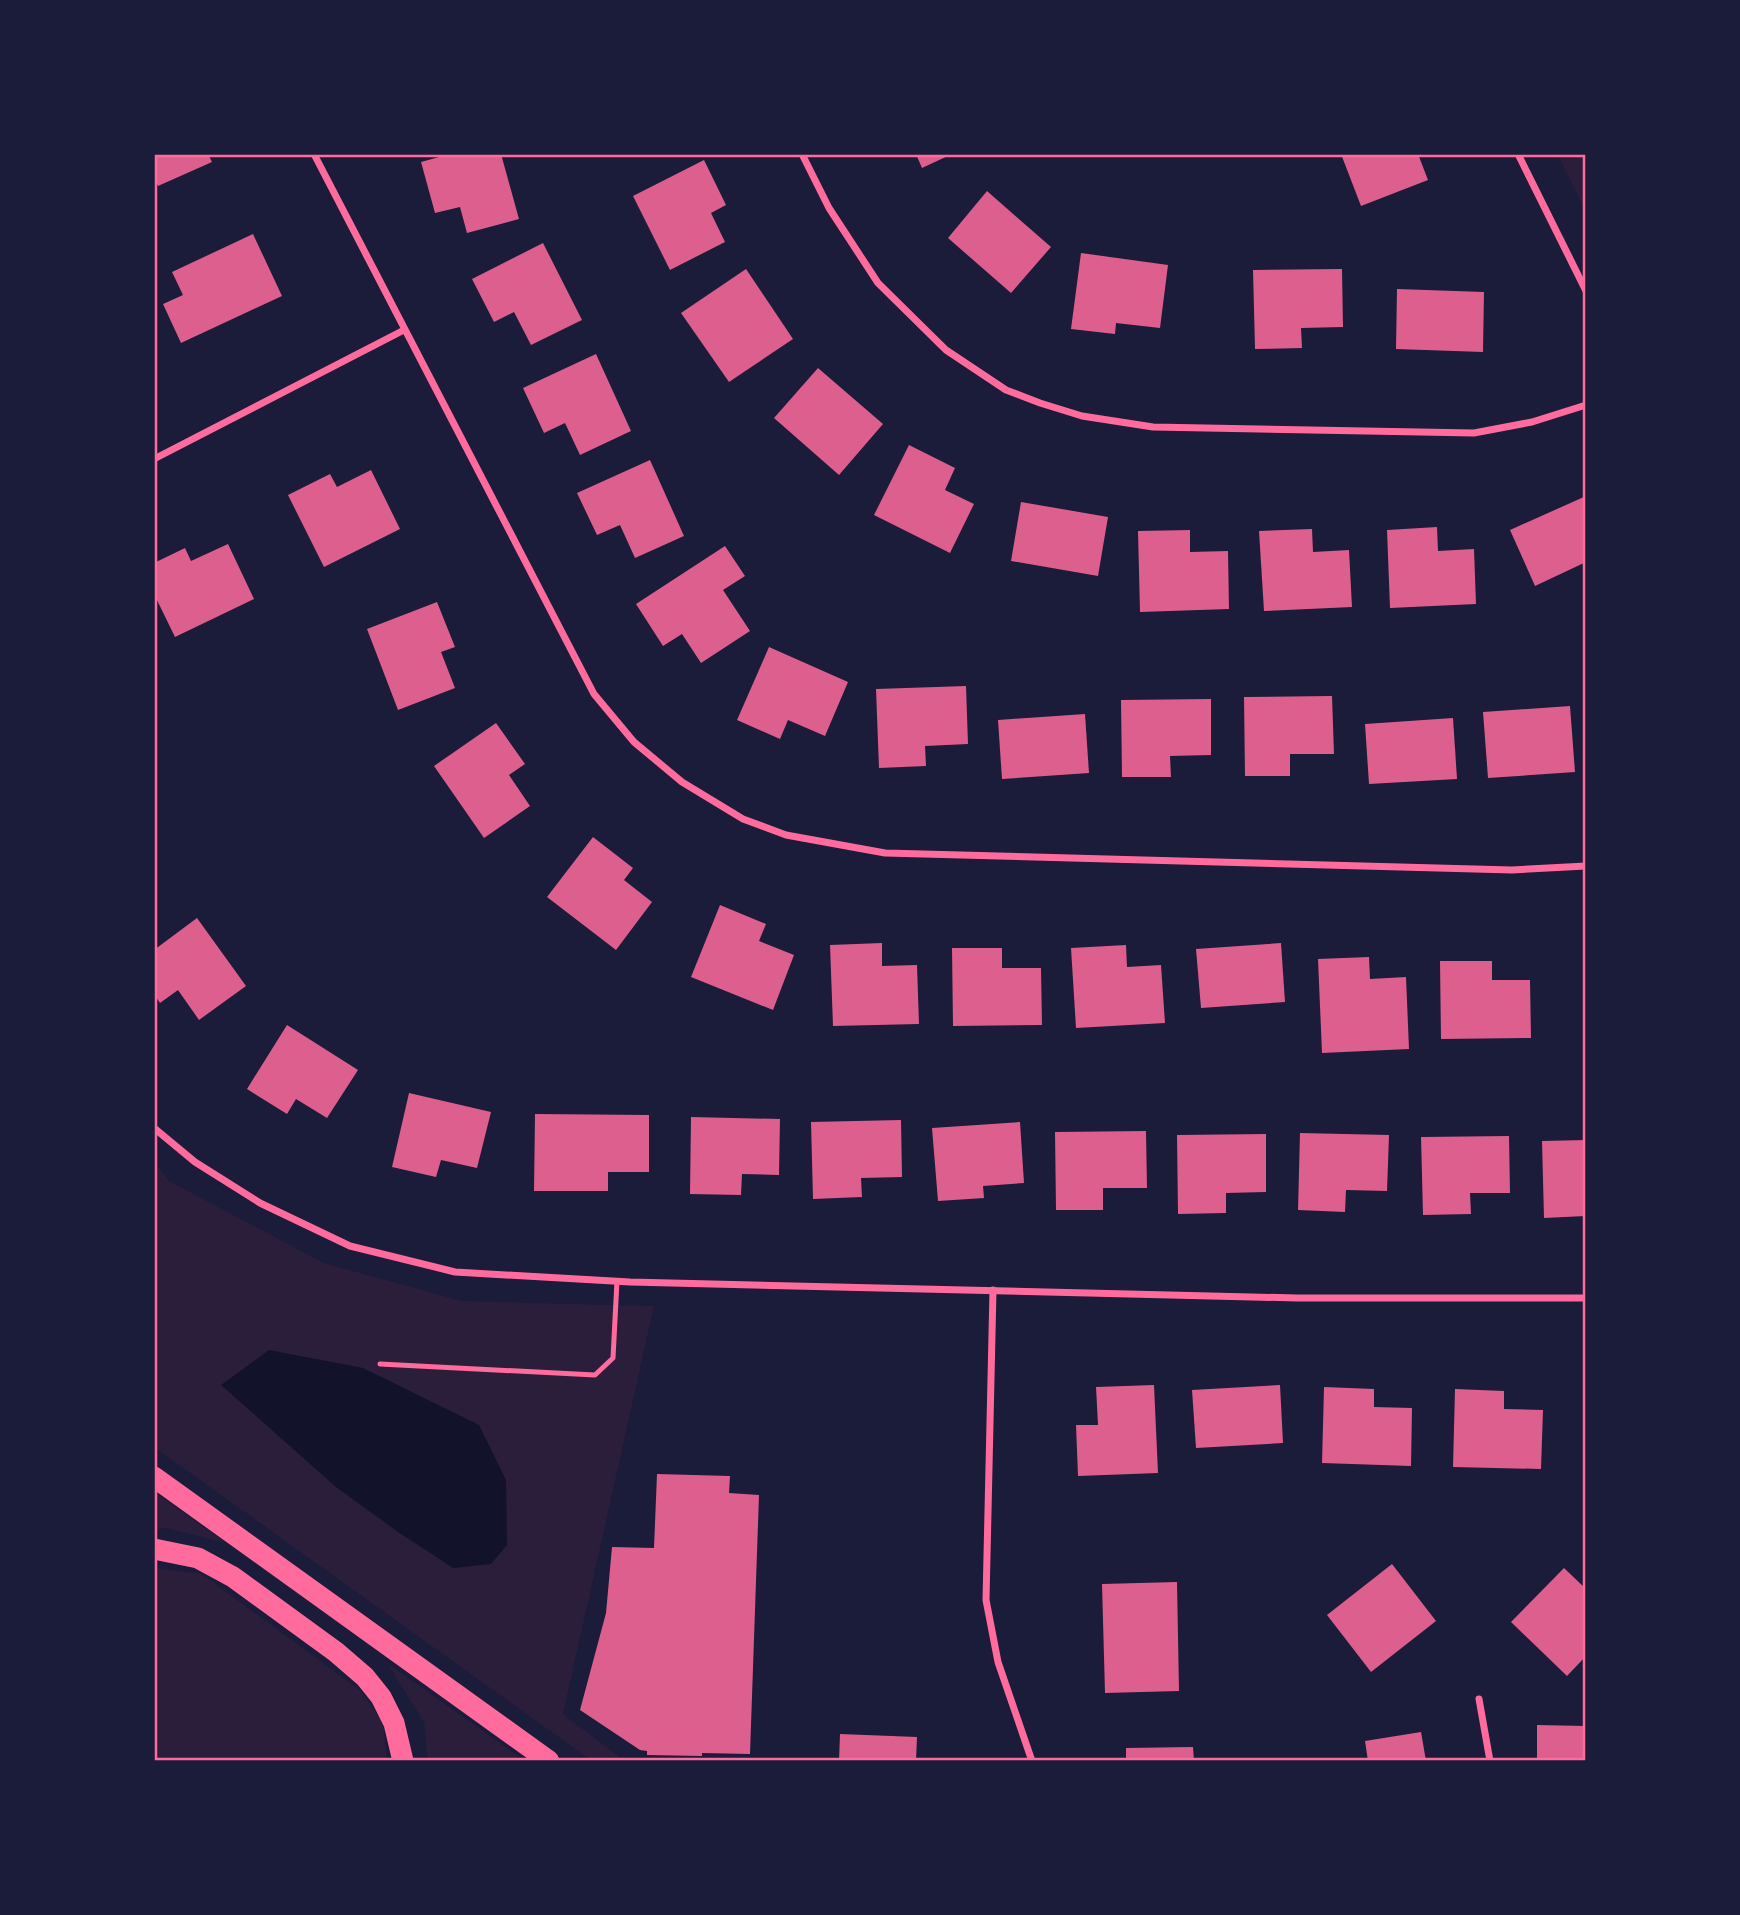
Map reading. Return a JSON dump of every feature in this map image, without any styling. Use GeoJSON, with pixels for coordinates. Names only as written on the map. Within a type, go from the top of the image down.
{"type":"FeatureCollection","features":[{"type":"Feature","properties":{"kind":"highway"},"geometry":{"type":"LineString","coordinates":[[154,1477],[549,1761]]}},
{"type":"Feature","properties":{"kind":"highway"},"geometry":{"type":"LineString","coordinates":[[154,1549],[198,1558],[233,1577],[336,1652],[365,1678],[381,1697],[394,1723],[403,1761]]}},
{"type":"Feature","properties":{"kind":"street"},"geometry":{"type":"LineString","coordinates":[[314,154],[594,694],[634,742],[682,782],[743,819],[786,835],[885,853],[1512,870],[1586,866]]}},
{"type":"Feature","properties":{"kind":"street"},"geometry":{"type":"LineString","coordinates":[[802,154],[830,208],[878,283],[946,350],[1006,390],[1040,403],[1083,416],[1153,427],[1474,433],[1532,422],[1586,405]]}},
{"type":"Feature","properties":{"kind":"street"},"geometry":{"type":"LineString","coordinates":[[1518,154],[1586,291]]}},
{"type":"Feature","properties":{"kind":"street"},"geometry":{"type":"LineString","coordinates":[[154,458],[404,330]]}},
{"type":"Feature","properties":{"kind":"street"},"geometry":{"type":"LineString","coordinates":[[154,1128],[195,1162],[260,1203],[350,1246],[456,1272],[617,1281],[1297,1298],[1586,1298]]}},
{"type":"Feature","properties":{"kind":"street"},"geometry":{"type":"LineString","coordinates":[[993,1290],[986,1600],[998,1662],[1032,1761]]}},
{"type":"Feature","properties":{"kind":"street"},"geometry":{"type":"LineString","coordinates":[[1479,1699],[1490,1761]]}},
{"type":"Feature","properties":{"kind":"lane"},"geometry":{"type":"LineString","coordinates":[[380,1364],[595,1375],[613,1358],[617,1281]]}},
{"type":"Feature","properties":{"kind":"shaded area"},"geometry":{"type":"Polygon","coordinates":[[[1557,154],[1586,154],[1586,212],[1557,154]]]}},
{"type":"Feature","properties":{"kind":"shaded area"},"geometry":{"type":"Polygon","coordinates":[[[154,1162],[169,1181],[324,1263],[462,1301],[654,1306],[563,1714],[625,1761],[592,1761],[154,1447],[154,1162]]]}},
{"type":"Feature","properties":{"kind":"shaded area"},"geometry":{"type":"Polygon","coordinates":[[[269,1350],[363,1368],[479,1425],[506,1480],[507,1545],[491,1564],[453,1568],[398,1532],[336,1487],[221,1385],[269,1350]]]}},
{"type":"Feature","properties":{"kind":"shaded area"},"geometry":{"type":"Polygon","coordinates":[[[154,1492],[226,1543],[166,1528],[154,1530],[154,1492]]]}},
{"type":"Feature","properties":{"kind":"shaded area"},"geometry":{"type":"Polygon","coordinates":[[[154,1568],[202,1574],[361,1691],[383,1723],[387,1761],[154,1761],[154,1568]]]}},
{"type":"Feature","properties":{"kind":"shaded area"},"geometry":{"type":"Polygon","coordinates":[[[387,1663],[525,1761],[428,1761],[424,1722],[387,1663]]]}},
{"type":"Feature","properties":{"kind":"building"},"geometry":{"type":"Polygon","coordinates":[[[154,154],[208,154],[212,162],[158,186],[154,178],[154,154]]]}},
{"type":"Feature","properties":{"kind":"building"},"geometry":{"type":"Polygon","coordinates":[[[450,154],[501,154],[519,219],[467,233],[460,207],[435,213],[421,162],[450,154]]]}},
{"type":"Feature","properties":{"kind":"building"},"geometry":{"type":"Polygon","coordinates":[[[916,154],[952,154],[922,168],[916,154]]]}},
{"type":"Feature","properties":{"kind":"building"},"geometry":{"type":"Polygon","coordinates":[[[1341,154],[1418,154],[1428,180],[1361,206],[1341,154]]]}},
{"type":"Feature","properties":{"kind":"building"},"geometry":{"type":"Polygon","coordinates":[[[704,160],[726,205],[711,213],[725,242],[670,270],[633,196],[704,160]]]}},
{"type":"Feature","properties":{"kind":"building"},"geometry":{"type":"Polygon","coordinates":[[[987,191],[1051,247],[1011,293],[948,238],[987,191]]]}},
{"type":"Feature","properties":{"kind":"building"},"geometry":{"type":"Polygon","coordinates":[[[253,234],[282,296],[181,343],[163,304],[183,295],[172,272],[253,234]]]}},
{"type":"Feature","properties":{"kind":"building"},"geometry":{"type":"Polygon","coordinates":[[[543,243],[582,320],[531,345],[514,312],[494,322],[472,279],[543,243]]]}},
{"type":"Feature","properties":{"kind":"building"},"geometry":{"type":"Polygon","coordinates":[[[1081,253],[1168,265],[1160,328],[1116,323],[1115,334],[1071,329],[1081,253]]]}},
{"type":"Feature","properties":{"kind":"building"},"geometry":{"type":"Polygon","coordinates":[[[746,269],[793,339],[729,382],[681,313],[746,269]]]}},
{"type":"Feature","properties":{"kind":"building"},"geometry":{"type":"Polygon","coordinates":[[[1342,269],[1343,327],[1301,328],[1302,348],[1255,349],[1253,270],[1342,269]]]}},
{"type":"Feature","properties":{"kind":"building"},"geometry":{"type":"Polygon","coordinates":[[[1397,289],[1484,292],[1483,352],[1396,349],[1397,289]]]}},
{"type":"Feature","properties":{"kind":"building"},"geometry":{"type":"Polygon","coordinates":[[[596,354],[631,431],[580,455],[565,423],[544,433],[523,388],[596,354]]]}},
{"type":"Feature","properties":{"kind":"building"},"geometry":{"type":"Polygon","coordinates":[[[818,368],[883,424],[839,475],[774,418],[818,368]]]}},
{"type":"Feature","properties":{"kind":"building"},"geometry":{"type":"Polygon","coordinates":[[[909,445],[955,468],[945,490],[974,504],[950,553],[874,515],[909,445]]]}},
{"type":"Feature","properties":{"kind":"building"},"geometry":{"type":"Polygon","coordinates":[[[650,460],[684,536],[635,558],[620,525],[597,535],[577,493],[650,460]]]}},
{"type":"Feature","properties":{"kind":"building"},"geometry":{"type":"Polygon","coordinates":[[[371,470],[400,529],[324,567],[288,495],[330,474],[337,487],[371,470]]]}},
{"type":"Feature","properties":{"kind":"building"},"geometry":{"type":"Polygon","coordinates":[[[1586,496],[1586,562],[1535,586],[1510,530],[1586,496]]]}},
{"type":"Feature","properties":{"kind":"building"},"geometry":{"type":"Polygon","coordinates":[[[1021,502],[1108,517],[1098,576],[1011,561],[1021,502]]]}},
{"type":"Feature","properties":{"kind":"building"},"geometry":{"type":"Polygon","coordinates":[[[1437,527],[1438,551],[1474,549],[1476,604],[1390,608],[1387,530],[1437,527]]]}},
{"type":"Feature","properties":{"kind":"building"},"geometry":{"type":"Polygon","coordinates":[[[1312,529],[1313,552],[1349,550],[1352,607],[1264,611],[1259,531],[1312,529]]]}},
{"type":"Feature","properties":{"kind":"building"},"geometry":{"type":"Polygon","coordinates":[[[1190,530],[1190,552],[1228,551],[1229,609],[1140,612],[1138,531],[1190,530]]]}},
{"type":"Feature","properties":{"kind":"building"},"geometry":{"type":"Polygon","coordinates":[[[228,544],[254,599],[175,637],[154,594],[154,563],[185,548],[191,561],[228,544]]]}},
{"type":"Feature","properties":{"kind":"building"},"geometry":{"type":"Polygon","coordinates":[[[725,546],[745,576],[723,590],[750,631],[701,663],[682,634],[663,646],[636,604],[725,546]]]}},
{"type":"Feature","properties":{"kind":"building"},"geometry":{"type":"Polygon","coordinates":[[[437,602],[455,647],[441,652],[455,688],[398,710],[367,629],[437,602]]]}},
{"type":"Feature","properties":{"kind":"building"},"geometry":{"type":"Polygon","coordinates":[[[769,647],[848,682],[825,736],[788,720],[780,739],[737,720],[769,647]]]}},
{"type":"Feature","properties":{"kind":"building"},"geometry":{"type":"Polygon","coordinates":[[[966,686],[968,744],[925,746],[926,766],[879,768],[876,689],[966,686]]]}},
{"type":"Feature","properties":{"kind":"building"},"geometry":{"type":"Polygon","coordinates":[[[1332,696],[1334,754],[1290,754],[1290,776],[1245,776],[1244,697],[1332,696]]]}},
{"type":"Feature","properties":{"kind":"building"},"geometry":{"type":"Polygon","coordinates":[[[1211,699],[1211,755],[1170,756],[1171,777],[1122,777],[1121,700],[1211,699]]]}},
{"type":"Feature","properties":{"kind":"building"},"geometry":{"type":"Polygon","coordinates":[[[1570,706],[1575,772],[1488,778],[1483,712],[1570,706]]]}},
{"type":"Feature","properties":{"kind":"building"},"geometry":{"type":"Polygon","coordinates":[[[1085,714],[1089,773],[1002,779],[998,720],[1085,714]]]}},
{"type":"Feature","properties":{"kind":"building"},"geometry":{"type":"Polygon","coordinates":[[[1453,718],[1457,779],[1369,784],[1365,724],[1453,718]]]}},
{"type":"Feature","properties":{"kind":"building"},"geometry":{"type":"Polygon","coordinates":[[[496,723],[525,764],[509,775],[530,806],[484,838],[434,766],[496,723]]]}},
{"type":"Feature","properties":{"kind":"building"},"geometry":{"type":"Polygon","coordinates":[[[593,837],[633,868],[624,880],[652,902],[616,950],[547,897],[593,837]]]}},
{"type":"Feature","properties":{"kind":"building"},"geometry":{"type":"Polygon","coordinates":[[[720,905],[766,924],[759,941],[794,955],[773,1010],[691,977],[720,905]]]}},
{"type":"Feature","properties":{"kind":"building"},"geometry":{"type":"Polygon","coordinates":[[[197,918],[246,986],[199,1020],[178,990],[160,1003],[154,994],[154,950],[197,918]]]}},
{"type":"Feature","properties":{"kind":"building"},"geometry":{"type":"Polygon","coordinates":[[[882,943],[882,966],[917,965],[919,1024],[833,1026],[830,945],[882,943]]]}},
{"type":"Feature","properties":{"kind":"building"},"geometry":{"type":"Polygon","coordinates":[[[1281,943],[1285,1002],[1201,1008],[1196,949],[1281,943]]]}},
{"type":"Feature","properties":{"kind":"building"},"geometry":{"type":"Polygon","coordinates":[[[1126,945],[1127,967],[1161,965],[1165,1023],[1076,1028],[1071,948],[1126,945]]]}},
{"type":"Feature","properties":{"kind":"building"},"geometry":{"type":"Polygon","coordinates":[[[952,948],[1002,948],[1002,968],[1041,968],[1042,1025],[953,1026],[952,948]]]}},
{"type":"Feature","properties":{"kind":"building"},"geometry":{"type":"Polygon","coordinates":[[[1369,957],[1370,979],[1406,977],[1409,1049],[1322,1053],[1318,959],[1369,957]]]}},
{"type":"Feature","properties":{"kind":"building"},"geometry":{"type":"Polygon","coordinates":[[[1440,961],[1492,961],[1492,980],[1530,980],[1531,1038],[1441,1039],[1440,961]]]}},
{"type":"Feature","properties":{"kind":"building"},"geometry":{"type":"Polygon","coordinates":[[[287,1025],[358,1070],[327,1118],[296,1099],[287,1114],[247,1089],[287,1025]]]}},
{"type":"Feature","properties":{"kind":"building"},"geometry":{"type":"Polygon","coordinates":[[[409,1093],[491,1112],[477,1168],[441,1160],[436,1177],[392,1167],[409,1093]]]}},
{"type":"Feature","properties":{"kind":"building"},"geometry":{"type":"Polygon","coordinates":[[[535,1114],[649,1115],[649,1172],[608,1172],[608,1191],[534,1191],[535,1114]]]}},
{"type":"Feature","properties":{"kind":"building"},"geometry":{"type":"Polygon","coordinates":[[[691,1117],[780,1119],[779,1175],[742,1174],[741,1195],[690,1194],[691,1117]]]}},
{"type":"Feature","properties":{"kind":"building"},"geometry":{"type":"Polygon","coordinates":[[[901,1120],[902,1177],[861,1178],[862,1197],[813,1199],[811,1122],[901,1120]]]}},
{"type":"Feature","properties":{"kind":"building"},"geometry":{"type":"Polygon","coordinates":[[[1020,1122],[1024,1183],[983,1186],[984,1198],[938,1201],[932,1128],[1020,1122]]]}},
{"type":"Feature","properties":{"kind":"building"},"geometry":{"type":"Polygon","coordinates":[[[1146,1131],[1147,1188],[1103,1188],[1103,1210],[1056,1210],[1055,1132],[1146,1131]]]}},
{"type":"Feature","properties":{"kind":"building"},"geometry":{"type":"Polygon","coordinates":[[[1300,1133],[1389,1135],[1387,1191],[1346,1190],[1345,1212],[1298,1210],[1300,1133]]]}},
{"type":"Feature","properties":{"kind":"building"},"geometry":{"type":"Polygon","coordinates":[[[1266,1134],[1266,1192],[1226,1193],[1226,1213],[1178,1214],[1177,1135],[1266,1134]]]}},
{"type":"Feature","properties":{"kind":"building"},"geometry":{"type":"Polygon","coordinates":[[[1509,1136],[1510,1193],[1470,1193],[1471,1214],[1423,1215],[1421,1137],[1509,1136]]]}},
{"type":"Feature","properties":{"kind":"building"},"geometry":{"type":"Polygon","coordinates":[[[1586,1140],[1586,1216],[1544,1218],[1542,1141],[1586,1140]]]}},
{"type":"Feature","properties":{"kind":"building"},"geometry":{"type":"Polygon","coordinates":[[[1154,1385],[1158,1473],[1078,1476],[1076,1425],[1098,1425],[1096,1387],[1154,1385]]]}},
{"type":"Feature","properties":{"kind":"building"},"geometry":{"type":"Polygon","coordinates":[[[1280,1385],[1283,1443],[1196,1448],[1192,1390],[1280,1385]]]}},
{"type":"Feature","properties":{"kind":"building"},"geometry":{"type":"Polygon","coordinates":[[[1324,1387],[1374,1389],[1374,1407],[1412,1408],[1411,1466],[1322,1463],[1324,1387]]]}},
{"type":"Feature","properties":{"kind":"building"},"geometry":{"type":"Polygon","coordinates":[[[1455,1389],[1504,1391],[1504,1409],[1543,1410],[1541,1469],[1453,1467],[1455,1389]]]}},
{"type":"Feature","properties":{"kind":"building"},"geometry":{"type":"Polygon","coordinates":[[[657,1474],[730,1476],[729,1493],[759,1495],[750,1754],[647,1755],[647,1751],[640,1750],[580,1710],[606,1613],[612,1547],[654,1548],[657,1474]]]}},
{"type":"Feature","properties":{"kind":"building"},"geometry":{"type":"Polygon","coordinates":[[[1392,1564],[1436,1621],[1371,1672],[1327,1615],[1392,1564]]]}},
{"type":"Feature","properties":{"kind":"building"},"geometry":{"type":"Polygon","coordinates":[[[1564,1568],[1586,1589],[1586,1656],[1567,1676],[1511,1622],[1564,1568]]]}},
{"type":"Feature","properties":{"kind":"building"},"geometry":{"type":"Polygon","coordinates":[[[1177,1582],[1179,1691],[1105,1693],[1102,1584],[1177,1582]]]}},
{"type":"Feature","properties":{"kind":"building"},"geometry":{"type":"Polygon","coordinates":[[[1537,1725],[1586,1726],[1586,1761],[1537,1761],[1537,1725]]]}},
{"type":"Feature","properties":{"kind":"building"},"geometry":{"type":"Polygon","coordinates":[[[1421,1732],[1426,1761],[1368,1761],[1365,1741],[1421,1732]]]}},
{"type":"Feature","properties":{"kind":"building"},"geometry":{"type":"Polygon","coordinates":[[[840,1734],[917,1737],[916,1761],[839,1761],[840,1734]]]}},
{"type":"Feature","properties":{"kind":"building"},"geometry":{"type":"Polygon","coordinates":[[[1193,1747],[1194,1761],[1126,1761],[1126,1748],[1193,1747]]]}}]}
